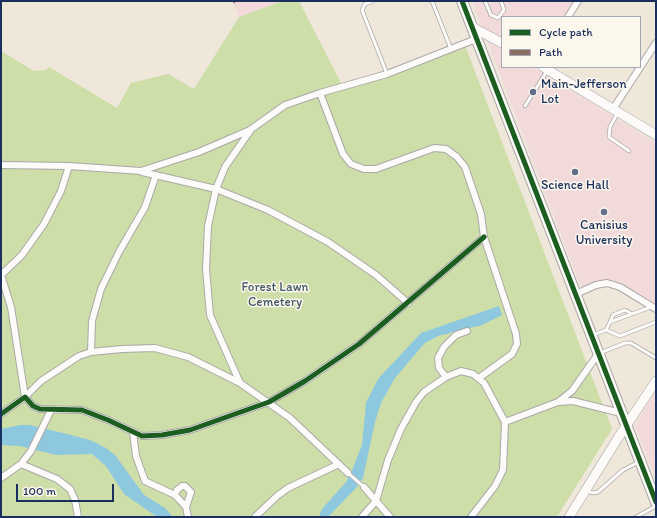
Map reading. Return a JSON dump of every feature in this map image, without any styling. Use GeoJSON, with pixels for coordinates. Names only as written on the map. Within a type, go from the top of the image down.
{"type":"FeatureCollection","features":[{"type":"Feature","properties":{"kind":"main road"},"geometry":{"type":"LineString","coordinates":[[462,1],[656,502]]}},
{"type":"Feature","properties":{"kind":"street"},"geometry":{"type":"LineString","coordinates":[[569,16],[578,1]]}},
{"type":"Feature","properties":{"kind":"street"},"geometry":{"type":"LineString","coordinates":[[472,27],[501,42]]}},
{"type":"Feature","properties":{"kind":"street"},"geometry":{"type":"LineString","coordinates":[[141,171],[199,152],[250,130],[285,105],[320,93],[387,74],[476,39]]}},
{"type":"Feature","properties":{"kind":"street"},"geometry":{"type":"LineString","coordinates":[[641,68],[656,43]]}},
{"type":"Feature","properties":{"kind":"street"},"geometry":{"type":"LineString","coordinates":[[545,68],[656,135]]}},
{"type":"Feature","properties":{"kind":"street"},"geometry":{"type":"LineString","coordinates":[[615,111],[641,68]]}},
{"type":"Feature","properties":{"kind":"street"},"geometry":{"type":"LineString","coordinates":[[320,93],[343,154],[352,164],[364,169],[376,169],[434,148],[446,149],[457,157],[465,167],[481,214],[484,237],[513,326],[517,344],[512,354],[480,378]]}},
{"type":"Feature","properties":{"kind":"street"},"geometry":{"type":"LineString","coordinates":[[240,383],[210,315],[206,269],[208,226],[216,189],[232,156],[250,130]]}},
{"type":"Feature","properties":{"kind":"street"},"geometry":{"type":"LineString","coordinates":[[1,165],[69,166],[141,171],[216,189],[268,210],[328,242],[376,275],[408,303]]}},
{"type":"Feature","properties":{"kind":"street"},"geometry":{"type":"LineString","coordinates":[[69,166],[61,191],[44,224],[22,255],[1,275],[11,307],[25,397],[33,406],[51,410],[82,410],[142,436],[162,435],[190,430],[269,402],[305,381],[359,344],[484,237]]}},
{"type":"Feature","properties":{"kind":"street"},"geometry":{"type":"LineString","coordinates":[[91,352],[92,321],[101,289],[119,252],[145,207],[156,175]]}},
{"type":"Feature","properties":{"kind":"street"},"geometry":{"type":"LineString","coordinates":[[576,294],[596,285],[607,283],[620,287],[654,308]]}},
{"type":"Feature","properties":{"kind":"street"},"geometry":{"type":"LineString","coordinates":[[446,377],[439,368],[438,358],[444,347],[456,335],[467,331]]}},
{"type":"Feature","properties":{"kind":"street"},"geometry":{"type":"LineString","coordinates":[[1,414],[25,397],[41,381],[79,356],[91,352],[155,348],[188,357],[240,383],[290,418],[348,473]]}},
{"type":"Feature","properties":{"kind":"street"},"geometry":{"type":"LineString","coordinates":[[558,402],[572,391],[598,354]]}},
{"type":"Feature","properties":{"kind":"street"},"geometry":{"type":"LineString","coordinates":[[362,517],[376,501],[388,460],[401,428],[416,402],[424,392],[446,377],[461,371],[473,374],[480,378],[496,402],[505,422],[503,470],[495,486],[471,517]]}},
{"type":"Feature","properties":{"kind":"street"},"geometry":{"type":"LineString","coordinates":[[569,517],[656,381]]}},
{"type":"Feature","properties":{"kind":"street"},"geometry":{"type":"LineString","coordinates":[[505,422],[558,402],[572,400],[621,413]]}},
{"type":"Feature","properties":{"kind":"street"},"geometry":{"type":"LineString","coordinates":[[1,478],[21,464],[30,451],[51,410]]}},
{"type":"Feature","properties":{"kind":"street"},"geometry":{"type":"LineString","coordinates":[[133,432],[136,456],[145,482],[176,495],[186,507],[188,517]]}},
{"type":"Feature","properties":{"kind":"street"},"geometry":{"type":"LineString","coordinates":[[21,464],[56,479],[70,489],[75,500],[78,517]]}},
{"type":"Feature","properties":{"kind":"street"},"geometry":{"type":"LineString","coordinates":[[256,517],[277,496],[288,488],[339,464]]}},
{"type":"Feature","properties":{"kind":"street"},"geometry":{"type":"LineString","coordinates":[[176,495],[177,490],[182,486],[185,486],[190,490],[191,494],[186,507]]}},
{"type":"Feature","properties":{"kind":"street"},"geometry":{"type":"LineString","coordinates":[[364,487],[390,517]]}},
{"type":"Feature","properties":{"kind":"lane"},"geometry":{"type":"LineString","coordinates":[[373,1],[365,4],[362,10],[387,74]]}},
{"type":"Feature","properties":{"kind":"lane"},"geometry":{"type":"LineString","coordinates":[[432,1],[451,50]]}},
{"type":"Feature","properties":{"kind":"lane"},"geometry":{"type":"LineString","coordinates":[[485,1],[491,15],[498,18],[504,10],[501,1]]}},
{"type":"Feature","properties":{"kind":"lane"},"geometry":{"type":"LineString","coordinates":[[525,106],[545,68]]}},
{"type":"Feature","properties":{"kind":"lane"},"geometry":{"type":"LineString","coordinates":[[615,111],[610,127],[609,137],[629,151]]}},
{"type":"Feature","properties":{"kind":"lane"},"geometry":{"type":"LineString","coordinates":[[610,322],[654,308]]}},
{"type":"Feature","properties":{"kind":"lane"},"geometry":{"type":"LineString","coordinates":[[592,336],[606,330],[613,315],[625,310],[632,314]]}},
{"type":"Feature","properties":{"kind":"lane"},"geometry":{"type":"LineString","coordinates":[[606,330],[620,336],[656,322]]}},
{"type":"Feature","properties":{"kind":"lane"},"geometry":{"type":"LineString","coordinates":[[598,354],[625,342],[630,343],[656,358]]}},
{"type":"Feature","properties":{"kind":"lane"},"geometry":{"type":"LineString","coordinates":[[586,490],[593,493],[598,492],[623,470],[640,461]]}},
{"type":"Feature","properties":{"kind":"lane"},"geometry":{"type":"LineString","coordinates":[[348,473],[364,487]]}},
{"type":"Feature","properties":{"kind":"lane"},"geometry":{"type":"LineString","coordinates":[[636,517],[656,506]]}},
{"type":"Feature","properties":{"kind":"shaded area"},"geometry":{"type":"Polygon","coordinates":[[[232,1],[282,1],[239,17],[232,1]]]}},
{"type":"Feature","properties":{"kind":"shaded area","name":"Canisius University"},"geometry":{"type":"Polygon","coordinates":[[[472,1],[574,1],[565,16],[501,16],[501,68],[535,68],[656,143],[656,305],[615,281],[608,280],[581,287],[472,1]]]}},
{"type":"Feature","properties":{"kind":"shaded area"},"geometry":{"type":"Polygon","coordinates":[[[656,391],[656,480],[635,425],[656,391]]]}},
{"type":"Feature","properties":{"kind":"green space","name":"Forest Lawn Cemetery"},"geometry":{"type":"Polygon","coordinates":[[[282,1],[299,1],[342,85],[464,43],[612,429],[557,517],[1,517],[1,51],[34,71],[46,70],[49,67],[117,108],[131,83],[168,74],[194,89],[239,17],[282,1]]]}},
{"type":"Feature","properties":{"kind":"water"},"geometry":{"type":"Polygon","coordinates":[[[499,306],[502,315],[482,325],[438,336],[425,343],[412,358],[395,378],[381,403],[375,422],[363,478],[356,488],[328,517],[319,517],[322,509],[346,482],[353,468],[362,445],[366,403],[378,379],[421,333],[499,306]]]}},
{"type":"Feature","properties":{"kind":"water"},"geometry":{"type":"Polygon","coordinates":[[[20,425],[30,425],[90,440],[106,448],[115,455],[144,495],[165,508],[173,517],[157,517],[124,494],[106,466],[92,454],[56,455],[20,446],[1,445],[1,429],[20,425]]]}},
{"type":"Feature","properties":{"kind":"cycle path"},"geometry":{"type":"LineString","coordinates":[[462,1],[656,502]]}},
{"type":"Feature","properties":{"kind":"cycle path"},"geometry":{"type":"LineString","coordinates":[[1,414],[25,397],[33,406],[40,409],[82,410],[142,436],[162,435],[190,430],[269,402],[305,381],[359,344],[484,237]]}},
{"type":"Feature","properties":{"kind":"place","name":"Main-Jefferson Lot"},"geometry":{"type":"Point","coordinates":[533,92]}},
{"type":"Feature","properties":{"kind":"place","name":"Science Hall"},"geometry":{"type":"Point","coordinates":[575,172]}},
{"type":"Feature","properties":{"kind":"place","name":"Canisius University"},"geometry":{"type":"Point","coordinates":[604,212]}}]}
